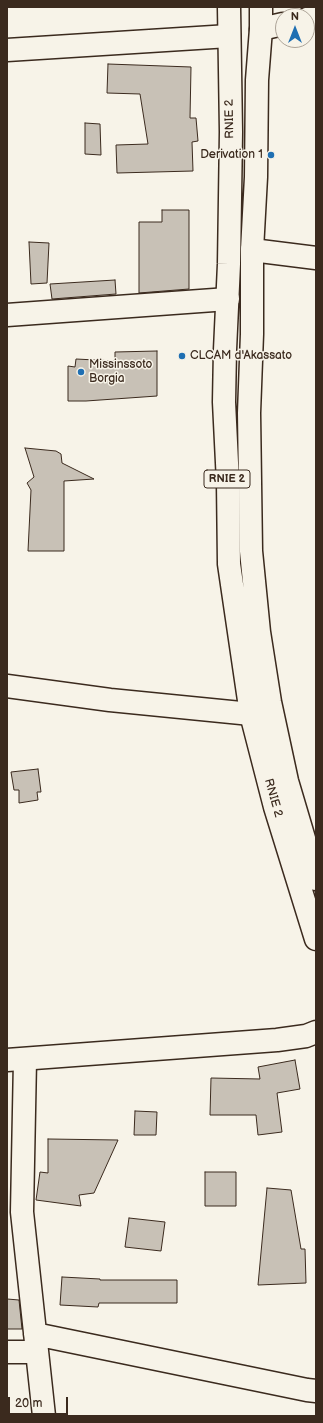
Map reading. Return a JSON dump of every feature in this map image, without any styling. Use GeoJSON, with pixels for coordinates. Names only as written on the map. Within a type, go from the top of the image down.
{"type":"FeatureCollection","features":[{"type":"Feature","properties":{"kind":"main road","name":"RNIE 2"},"geometry":{"type":"LineString","coordinates":[[229,7],[231,132],[228,300],[224,402],[228,483],[229,564],[251,714],[280,822],[316,939]]}},
{"type":"Feature","properties":{"kind":"main road","name":"RNIE 2"},"geometry":{"type":"LineString","coordinates":[[261,7],[261,30],[257,80],[256,177],[252,250],[252,326],[249,421],[251,551],[258,618],[270,702],[287,782],[316,880]]}},
{"type":"Feature","properties":{"kind":"main road"},"geometry":{"type":"LineString","coordinates":[[261,30],[275,26]]}},
{"type":"Feature","properties":{"kind":"main road"},"geometry":{"type":"LineString","coordinates":[[7,50],[229,36]]}},
{"type":"Feature","properties":{"kind":"main road"},"geometry":{"type":"LineString","coordinates":[[252,250],[316,258]]}},
{"type":"Feature","properties":{"kind":"main road"},"geometry":{"type":"LineString","coordinates":[[7,315],[228,300]]}},
{"type":"Feature","properties":{"kind":"main road"},"geometry":{"type":"LineString","coordinates":[[7,686],[118,700],[251,714]]}},
{"type":"Feature","properties":{"kind":"main road"},"geometry":{"type":"LineString","coordinates":[[44,1416],[36,1343],[15,1213],[16,1060],[277,1040],[306,1036],[316,1032]]}},
{"type":"Feature","properties":{"kind":"main road"},"geometry":{"type":"LineString","coordinates":[[7,1352],[36,1343],[316,1391]]}},
{"type":"Feature","properties":{"kind":"building"},"geometry":{"type":"Polygon","coordinates":[[[108,64],[191,67],[190,118],[196,118],[198,141],[192,142],[193,171],[117,173],[116,145],[148,144],[140,94],[107,93],[108,64]]]}},
{"type":"Feature","properties":{"kind":"building"},"geometry":{"type":"Polygon","coordinates":[[[85,123],[100,124],[101,155],[85,154],[85,123]]]}},
{"type":"Feature","properties":{"kind":"building"},"geometry":{"type":"Polygon","coordinates":[[[162,210],[189,210],[189,289],[139,293],[139,222],[162,222],[162,210]]]}},
{"type":"Feature","properties":{"kind":"building"},"geometry":{"type":"Polygon","coordinates":[[[29,242],[49,243],[47,283],[31,284],[29,242]]]}},
{"type":"Feature","properties":{"kind":"building"},"geometry":{"type":"Polygon","coordinates":[[[115,280],[116,294],[52,299],[50,284],[115,280]]]}},
{"type":"Feature","properties":{"kind":"building"},"geometry":{"type":"Polygon","coordinates":[[[157,351],[157,396],[68,401],[68,366],[75,367],[76,359],[115,361],[115,352],[157,351]]]}},
{"type":"Feature","properties":{"kind":"building"},"geometry":{"type":"Polygon","coordinates":[[[25,448],[56,451],[61,454],[62,463],[94,479],[64,481],[64,551],[28,551],[31,490],[27,483],[34,477],[25,448]]]}},
{"type":"Feature","properties":{"kind":"building"},"geometry":{"type":"Polygon","coordinates":[[[38,769],[41,792],[37,792],[38,800],[19,803],[19,790],[14,790],[11,772],[38,769]]]}},
{"type":"Feature","properties":{"kind":"building"},"geometry":{"type":"Polygon","coordinates":[[[295,1060],[300,1089],[277,1093],[282,1132],[258,1135],[256,1115],[210,1115],[211,1078],[260,1079],[258,1067],[295,1060]]]}},
{"type":"Feature","properties":{"kind":"building"},"geometry":{"type":"Polygon","coordinates":[[[135,1111],[157,1112],[156,1135],[134,1135],[135,1111]]]}},
{"type":"Feature","properties":{"kind":"building"},"geometry":{"type":"Polygon","coordinates":[[[48,1139],[118,1140],[94,1193],[79,1195],[81,1206],[36,1200],[40,1172],[48,1173],[48,1139]]]}},
{"type":"Feature","properties":{"kind":"building"},"geometry":{"type":"Polygon","coordinates":[[[205,1172],[236,1172],[236,1206],[205,1206],[205,1172]]]}},
{"type":"Feature","properties":{"kind":"building"},"geometry":{"type":"Polygon","coordinates":[[[267,1188],[291,1190],[301,1249],[305,1249],[306,1283],[258,1285],[267,1188]]]}},
{"type":"Feature","properties":{"kind":"building"},"geometry":{"type":"Polygon","coordinates":[[[129,1218],[165,1222],[161,1251],[125,1247],[129,1218]]]}},
{"type":"Feature","properties":{"kind":"building"},"geometry":{"type":"Polygon","coordinates":[[[62,1277],[100,1280],[177,1280],[177,1303],[99,1303],[98,1307],[60,1305],[62,1277]]]}},
{"type":"Feature","properties":{"kind":"building"},"geometry":{"type":"Polygon","coordinates":[[[7,1299],[19,1300],[22,1329],[7,1329],[7,1299]]]}},
{"type":"Feature","properties":{"kind":"place","name":"Derivation 1"},"geometry":{"type":"Point","coordinates":[271,155]}},
{"type":"Feature","properties":{"kind":"place","name":"CLCAM d'Akassato"},"geometry":{"type":"Point","coordinates":[182,356]}},
{"type":"Feature","properties":{"kind":"place","name":"Missinssoto Borgia"},"geometry":{"type":"Point","coordinates":[81,372]}}]}
